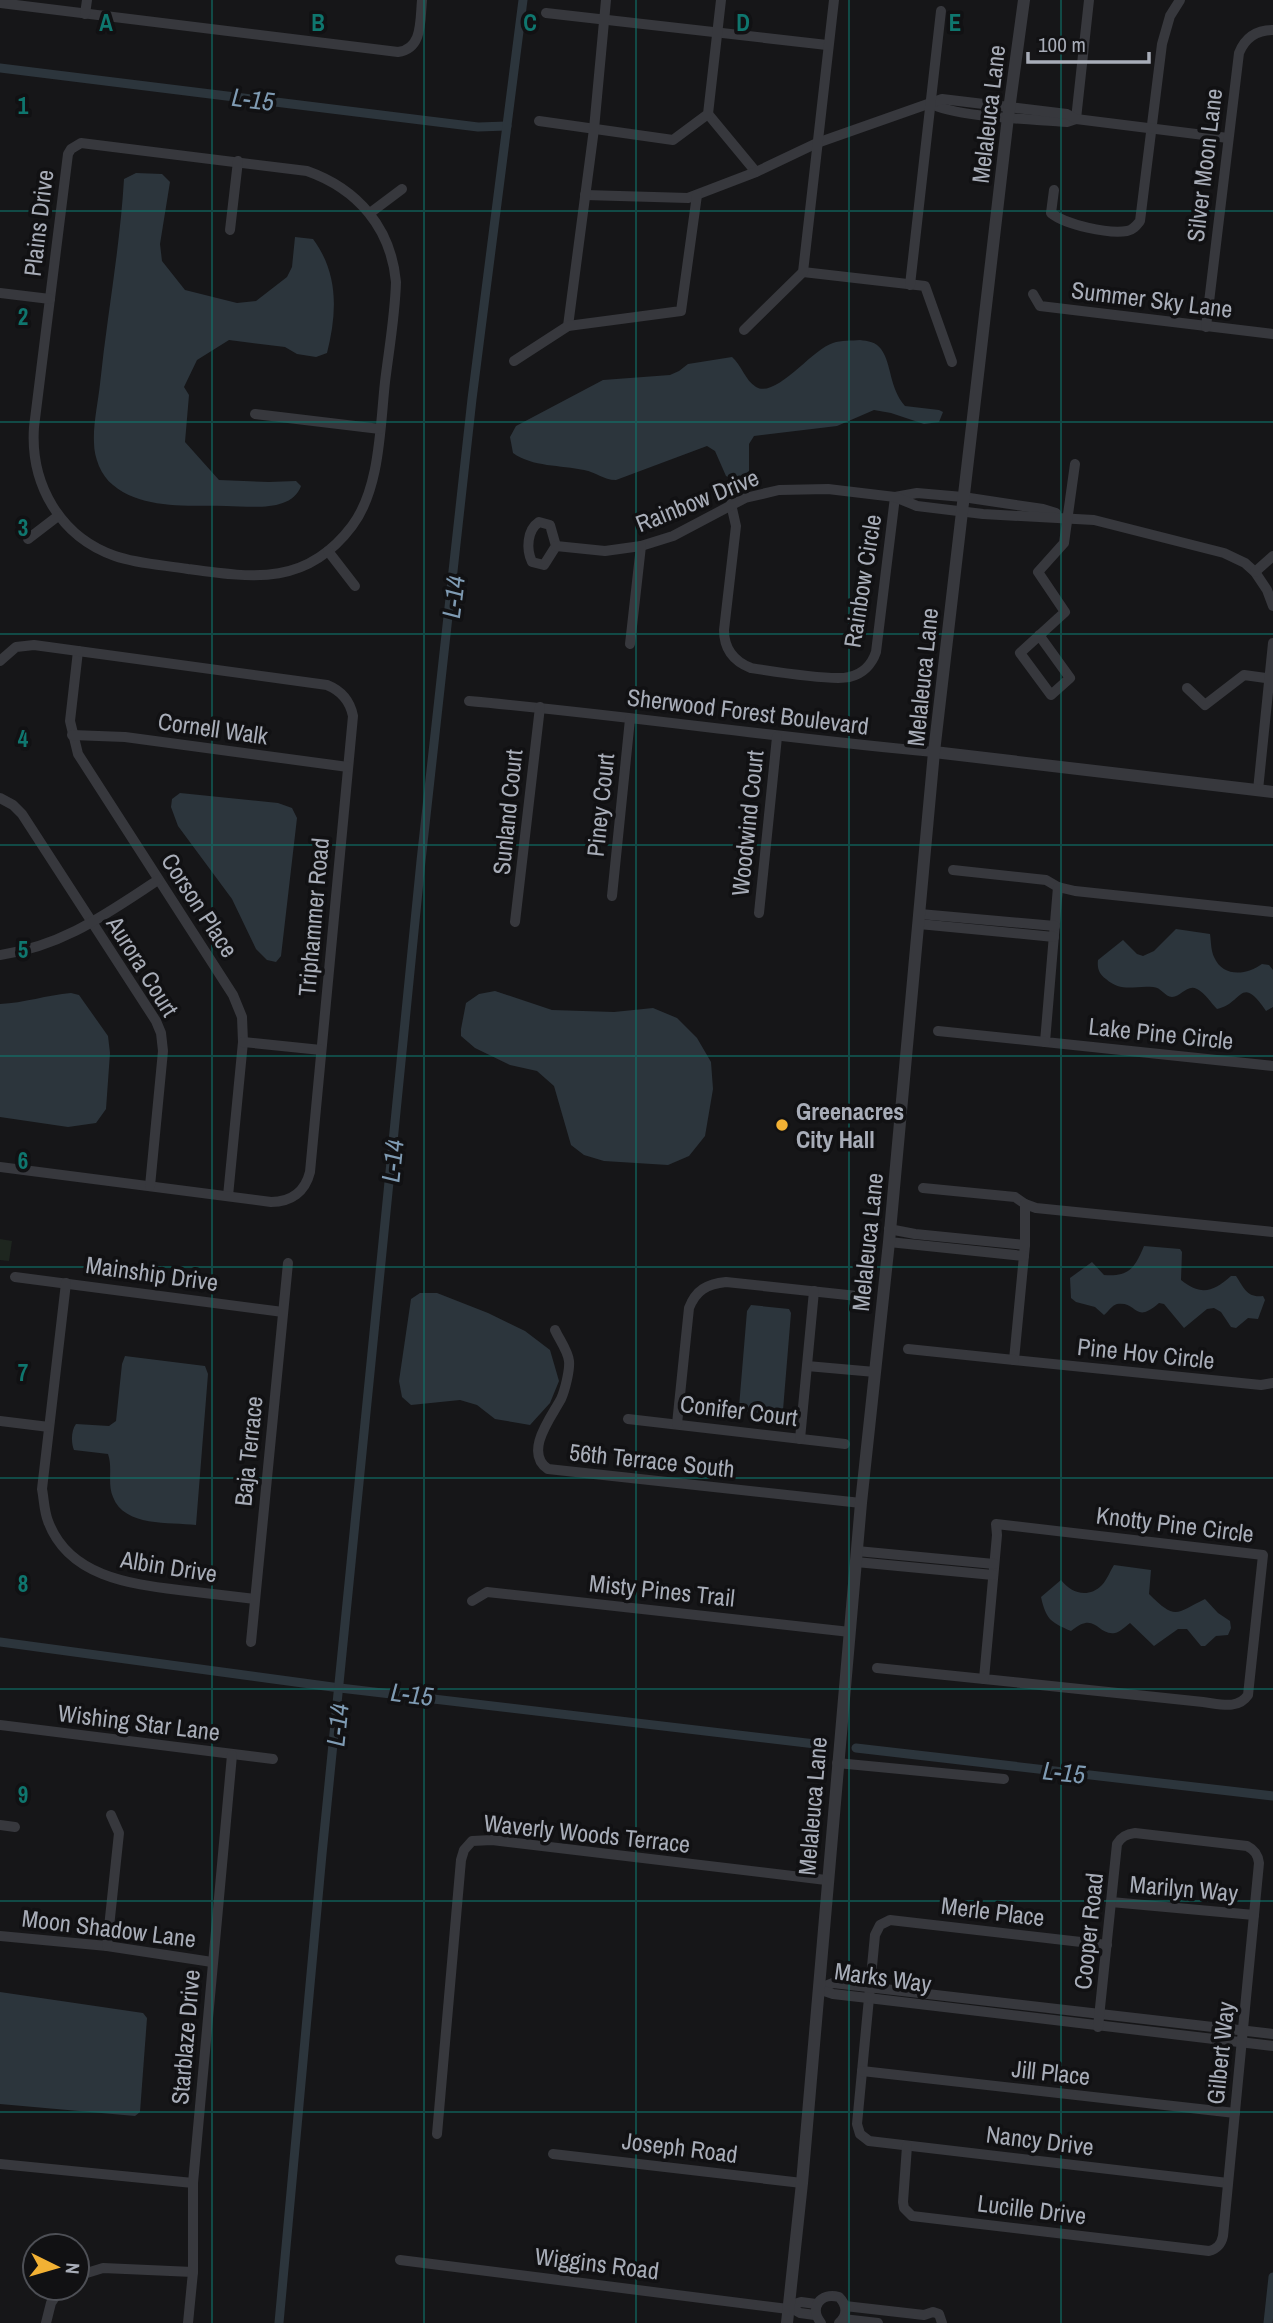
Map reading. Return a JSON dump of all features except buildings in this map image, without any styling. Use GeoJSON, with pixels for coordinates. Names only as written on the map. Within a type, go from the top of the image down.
{"type":"FeatureCollection","features":[{"type":"Feature","properties":{"kind":"street"},"geometry":{"type":"LineString","coordinates":[[85,14],[87,0]]}},
{"type":"Feature","properties":{"kind":"street"},"geometry":{"type":"LineString","coordinates":[[0,3],[398,52],[414,44],[419,34],[422,0]]}},
{"type":"Feature","properties":{"kind":"street"},"geometry":{"type":"LineString","coordinates":[[568,326],[594,129],[606,0]]}},
{"type":"Feature","properties":{"kind":"street"},"geometry":{"type":"LineString","coordinates":[[539,121],[673,140],[708,114],[721,0]]}},
{"type":"Feature","properties":{"kind":"street"},"geometry":{"type":"LineString","coordinates":[[744,330],[803,272],[834,0]]}},
{"type":"Feature","properties":{"kind":"street","name":"Melaleuca Lane"},"geometry":{"type":"LineString","coordinates":[[787,2323],[802,2183],[861,1503],[920,919],[934,752],[1004,113],[1024,0]]}},
{"type":"Feature","properties":{"kind":"street"},"geometry":{"type":"LineString","coordinates":[[1076,119],[1089,0]]}},
{"type":"Feature","properties":{"kind":"street"},"geometry":{"type":"LineString","coordinates":[[1054,190],[1051,213],[1061,221],[1126,231],[1136,226],[1141,215],[1162,44],[1170,16],[1180,0]]}},
{"type":"Feature","properties":{"kind":"street"},"geometry":{"type":"LineString","coordinates":[[911,285],[941,11]]}},
{"type":"Feature","properties":{"kind":"street"},"geometry":{"type":"LineString","coordinates":[[546,13],[827,45]]}},
{"type":"Feature","properties":{"kind":"street","name":"Silver Moon Lane"},"geometry":{"type":"LineString","coordinates":[[1206,327],[1239,53],[1244,43],[1253,35],[1264,30],[1273,30]]}},
{"type":"Feature","properties":{"kind":"street"},"geometry":{"type":"LineString","coordinates":[[585,195],[688,198],[756,172],[817,143],[942,99],[1004,113]]}},
{"type":"Feature","properties":{"kind":"street"},"geometry":{"type":"LineString","coordinates":[[930,103],[942,110],[1067,114],[1076,119],[1228,138]]}},
{"type":"Feature","properties":{"kind":"street"},"geometry":{"type":"LineString","coordinates":[[708,114],[756,172]]}},
{"type":"Feature","properties":{"kind":"street","name":"Plains Drive"},"geometry":{"type":"LineString","coordinates":[[87,143],[296,168],[323,176],[352,194],[370,213],[388,246],[396,282],[373,477],[363,509],[343,537],[328,551],[302,566],[281,573],[253,576],[132,561],[86,541],[58,516],[38,477],[33,438],[68,154],[76,145],[87,143]]}},
{"type":"Feature","properties":{"kind":"street"},"geometry":{"type":"LineString","coordinates":[[230,230],[238,161]]}},
{"type":"Feature","properties":{"kind":"street"},"geometry":{"type":"LineString","coordinates":[[370,213],[402,188]]}},
{"type":"Feature","properties":{"kind":"street"},"geometry":{"type":"LineString","coordinates":[[514,361],[568,326],[681,312],[697,195]]}},
{"type":"Feature","properties":{"kind":"street"},"geometry":{"type":"LineString","coordinates":[[803,272],[925,286],[952,362]]}},
{"type":"Feature","properties":{"kind":"street"},"geometry":{"type":"LineString","coordinates":[[0,293],[50,299]]}},
{"type":"Feature","properties":{"kind":"street","name":"Summer Sky Lane"},"geometry":{"type":"LineString","coordinates":[[1033,294],[1040,306],[1273,334]]}},
{"type":"Feature","properties":{"kind":"street"},"geometry":{"type":"LineString","coordinates":[[256,414],[380,429]]}},
{"type":"Feature","properties":{"kind":"street"},"geometry":{"type":"LineString","coordinates":[[1039,635],[1070,678],[1051,695],[1020,653],[1039,635],[1065,612],[1038,572],[1064,543],[1075,464]]}},
{"type":"Feature","properties":{"kind":"street","name":"Rainbow Drive"},"geometry":{"type":"LineString","coordinates":[[556,546],[605,551],[642,546],[673,536],[731,504],[765,492],[793,488],[828,489],[895,497],[916,506],[962,504],[1034,518],[1094,520],[1224,553],[1245,563],[1255,572]]}},
{"type":"Feature","properties":{"kind":"street","name":"Rainbow Circle"},"geometry":{"type":"LineString","coordinates":[[731,504],[736,520],[736,533],[724,630],[725,642],[731,654],[740,663],[751,668],[844,678],[862,672],[871,663],[876,652],[895,497]]}},
{"type":"Feature","properties":{"kind":"street"},"geometry":{"type":"LineString","coordinates":[[28,539],[58,516]]}},
{"type":"Feature","properties":{"kind":"street"},"geometry":{"type":"LineString","coordinates":[[630,644],[642,546]]}},
{"type":"Feature","properties":{"kind":"street"},"geometry":{"type":"LineString","coordinates":[[328,551],[355,586]]}},
{"type":"Feature","properties":{"kind":"street"},"geometry":{"type":"LineString","coordinates":[[1273,556],[1255,572],[1267,590],[1273,607]]}},
{"type":"Feature","properties":{"kind":"street"},"geometry":{"type":"LineString","coordinates":[[1258,790],[1273,643]]}},
{"type":"Feature","properties":{"kind":"street","name":"Triphammer Road"},"geometry":{"type":"LineString","coordinates":[[0,661],[11,650],[28,644],[333,687],[347,699],[353,716],[310,1172],[303,1188],[294,1196],[276,1202],[0,1167]]}},
{"type":"Feature","properties":{"kind":"street","name":"Corson Place"},"geometry":{"type":"LineString","coordinates":[[78,651],[70,707],[72,735],[85,766],[233,995],[242,1017],[243,1042],[228,1196]]}},
{"type":"Feature","properties":{"kind":"street"},"geometry":{"type":"LineString","coordinates":[[1187,688],[1205,705],[1244,675],[1271,678]]}},
{"type":"Feature","properties":{"kind":"street","name":"Sherwood Forest Boulevard"},"geometry":{"type":"LineString","coordinates":[[469,701],[1273,792]]}},
{"type":"Feature","properties":{"kind":"street","name":"Sunland Court"},"geometry":{"type":"LineString","coordinates":[[515,922],[540,707]]}},
{"type":"Feature","properties":{"kind":"street","name":"Piney Court"},"geometry":{"type":"LineString","coordinates":[[612,896],[630,719]]}},
{"type":"Feature","properties":{"kind":"street","name":"Cornell Walk"},"geometry":{"type":"LineString","coordinates":[[72,735],[125,737],[348,767]]}},
{"type":"Feature","properties":{"kind":"street","name":"Woodwind Court"},"geometry":{"type":"LineString","coordinates":[[759,913],[777,737]]}},
{"type":"Feature","properties":{"kind":"street","name":"Aurora Court"},"geometry":{"type":"LineString","coordinates":[[0,798],[22,814],[156,1021],[161,1033],[163,1051],[150,1186]]}},
{"type":"Feature","properties":{"kind":"street"},"geometry":{"type":"LineString","coordinates":[[953,870],[1046,880],[1058,887],[1273,912]]}},
{"type":"Feature","properties":{"kind":"street"},"geometry":{"type":"LineString","coordinates":[[0,955],[42,946],[76,932],[158,880]]}},
{"type":"Feature","properties":{"kind":"street"},"geometry":{"type":"LineString","coordinates":[[1045,1042],[1058,887]]}},
{"type":"Feature","properties":{"kind":"street"},"geometry":{"type":"LineString","coordinates":[[920,919],[1054,932]]}},
{"type":"Feature","properties":{"kind":"street","name":"Lake Pine Circle"},"geometry":{"type":"LineString","coordinates":[[938,1031],[1273,1066]]}},
{"type":"Feature","properties":{"kind":"street"},"geometry":{"type":"LineString","coordinates":[[243,1042],[321,1049]]}},
{"type":"Feature","properties":{"kind":"street"},"geometry":{"type":"LineString","coordinates":[[923,1188],[1015,1197],[1036,1208],[1273,1232]]}},
{"type":"Feature","properties":{"kind":"street"},"geometry":{"type":"LineString","coordinates":[[1014,1360],[1025,1250],[1025,1204]]}},
{"type":"Feature","properties":{"kind":"street"},"geometry":{"type":"LineString","coordinates":[[889,1235],[1025,1250]]}},
{"type":"Feature","properties":{"kind":"street","name":"Baja Terrace"},"geometry":{"type":"LineString","coordinates":[[251,1642],[288,1263]]}},
{"type":"Feature","properties":{"kind":"street","name":"Mainship Drive"},"geometry":{"type":"LineString","coordinates":[[15,1277],[283,1312]]}},
{"type":"Feature","properties":{"kind":"street"},"geometry":{"type":"LineString","coordinates":[[677,1424],[687,1320],[694,1296],[705,1286],[726,1282],[857,1296]]}},
{"type":"Feature","properties":{"kind":"street","name":"Albin Drive"},"geometry":{"type":"LineString","coordinates":[[66,1283],[42,1489],[47,1520],[58,1539],[74,1557],[107,1578],[136,1585],[255,1599]]}},
{"type":"Feature","properties":{"kind":"street"},"geometry":{"type":"LineString","coordinates":[[800,1438],[814,1291]]}},
{"type":"Feature","properties":{"kind":"street","name":"56th Terrace South"},"geometry":{"type":"LineString","coordinates":[[555,1330],[569,1360],[562,1397],[540,1440],[540,1460],[548,1469],[861,1503]]}},
{"type":"Feature","properties":{"kind":"street","name":"Pine Hov Circle"},"geometry":{"type":"LineString","coordinates":[[908,1349],[1261,1385],[1273,1382]]}},
{"type":"Feature","properties":{"kind":"street"},"geometry":{"type":"LineString","coordinates":[[807,1366],[874,1372]]}},
{"type":"Feature","properties":{"kind":"street","name":"Conifer Court"},"geometry":{"type":"LineString","coordinates":[[628,1419],[845,1444]]}},
{"type":"Feature","properties":{"kind":"street"},"geometry":{"type":"LineString","coordinates":[[0,1421],[49,1427]]}},
{"type":"Feature","properties":{"kind":"street","name":"Knotty Pine Circle"},"geometry":{"type":"LineString","coordinates":[[877,1668],[1235,1705],[1243,1702],[1248,1695],[1263,1555],[996,1524],[984,1679]]}},
{"type":"Feature","properties":{"kind":"street"},"geometry":{"type":"LineString","coordinates":[[857,1556],[994,1569]]}},
{"type":"Feature","properties":{"kind":"street","name":"Misty Pines Trail"},"geometry":{"type":"LineString","coordinates":[[472,1601],[487,1592],[850,1632]]}},
{"type":"Feature","properties":{"kind":"street","name":"Wishing Star Lane"},"geometry":{"type":"LineString","coordinates":[[0,1725],[273,1759]]}},
{"type":"Feature","properties":{"kind":"street","name":"Starblaze Drive"},"geometry":{"type":"LineString","coordinates":[[188,2323],[193,2272],[193,2183],[232,1755]]}},
{"type":"Feature","properties":{"kind":"street"},"geometry":{"type":"LineString","coordinates":[[837,1763],[1004,1779]]}},
{"type":"Feature","properties":{"kind":"street"},"geometry":{"type":"LineString","coordinates":[[107,1946],[119,1833],[111,1815]]}},
{"type":"Feature","properties":{"kind":"street"},"geometry":{"type":"LineString","coordinates":[[0,1825],[15,1827]]}},
{"type":"Feature","properties":{"kind":"street","name":"Gilbert Way"},"geometry":{"type":"LineString","coordinates":[[1120,1839],[1135,1833],[1247,1846],[1256,1853],[1259,1863],[1223,2236],[1219,2246]]}},
{"type":"Feature","properties":{"kind":"street","name":"Cooper Road"},"geometry":{"type":"LineString","coordinates":[[1098,2026],[1117,1844],[1120,1839]]}},
{"type":"Feature","properties":{"kind":"street","name":"Waverly Woods Terrace"},"geometry":{"type":"LineString","coordinates":[[437,2134],[461,1860],[464,1850],[472,1841],[500,1841],[827,1880]]}},
{"type":"Feature","properties":{"kind":"street","name":"Marilyn Way"},"geometry":{"type":"LineString","coordinates":[[1111,1902],[1254,1915]]}},
{"type":"Feature","properties":{"kind":"street","name":"Merle Place"},"geometry":{"type":"LineString","coordinates":[[868,1993],[877,1929],[880,1924],[890,1920],[1107,1945]]}},
{"type":"Feature","properties":{"kind":"street","name":"Moon Shadow Lane"},"geometry":{"type":"LineString","coordinates":[[0,1936],[107,1946],[212,1962]]}},
{"type":"Feature","properties":{"kind":"street","name":"Marks Way"},"geometry":{"type":"LineString","coordinates":[[818,1989],[833,1983],[868,1993],[984,2007],[1098,2026],[1273,2046]]}},
{"type":"Feature","properties":{"kind":"street"},"geometry":{"type":"LineString","coordinates":[[862,2071],[868,1993]]}},
{"type":"Feature","properties":{"kind":"street","name":"Marks Way"},"geometry":{"type":"LineString","coordinates":[[984,2007],[1100,2015],[1273,2034]]}},
{"type":"Feature","properties":{"kind":"street"},"geometry":{"type":"LineString","coordinates":[[1171,2034],[1172,2022]]}},
{"type":"Feature","properties":{"kind":"street","name":"Jill Place"},"geometry":{"type":"LineString","coordinates":[[862,2071],[1235,2113]]}},
{"type":"Feature","properties":{"kind":"street","name":"Nancy Drive"},"geometry":{"type":"LineString","coordinates":[[862,2071],[858,2124],[860,2134],[869,2141],[1228,2183]]}},
{"type":"Feature","properties":{"kind":"street","name":"Lucille Drive"},"geometry":{"type":"LineString","coordinates":[[907,2146],[903,2202],[912,2216],[1209,2251],[1219,2246]]}},
{"type":"Feature","properties":{"kind":"street","name":"Joseph Road"},"geometry":{"type":"LineString","coordinates":[[553,2154],[802,2183]]}},
{"type":"Feature","properties":{"kind":"street"},"geometry":{"type":"LineString","coordinates":[[0,2164],[193,2183]]}},
{"type":"Feature","properties":{"kind":"street","name":"Wiggins Road"},"geometry":{"type":"LineString","coordinates":[[400,2260],[788,2308],[801,2302],[818,2314],[823,2297],[839,2297],[845,2306]]}},
{"type":"Feature","properties":{"kind":"street"},"geometry":{"type":"LineString","coordinates":[[91,2272],[103,2268],[193,2272]]}},
{"type":"Feature","properties":{"kind":"street"},"geometry":{"type":"LineString","coordinates":[[46,2323],[52,2302]]}},
{"type":"Feature","properties":{"kind":"street"},"geometry":{"type":"LineString","coordinates":[[878,2323],[841,2321],[845,2306],[924,2315],[933,2312],[939,2315],[943,2323]]}},
{"type":"Feature","properties":{"kind":"shaded area"},"geometry":{"type":"Polygon","coordinates":[[[136,173],[162,174],[170,182],[160,244],[162,261],[185,290],[237,303],[256,301],[287,277],[292,267],[295,237],[313,239],[328,266],[334,309],[327,353],[316,357],[297,354],[285,347],[229,340],[197,360],[184,387],[189,395],[185,442],[219,480],[296,481],[301,486],[296,495],[288,501],[258,507],[167,505],[138,499],[125,493],[105,477],[99,466],[94,448],[94,428],[124,179],[136,173]]]}},
{"type":"Feature","properties":{"kind":"shaded area"},"geometry":{"type":"Polygon","coordinates":[[[860,340],[874,343],[881,349],[896,392],[905,406],[939,410],[943,412],[939,422],[924,424],[874,410],[837,426],[754,436],[749,444],[749,474],[738,480],[726,476],[715,451],[707,446],[616,480],[584,470],[529,461],[513,453],[510,437],[516,426],[603,380],[670,375],[688,364],[732,357],[752,384],[764,389],[784,380],[824,347],[836,342],[860,340]]]}},
{"type":"Feature","properties":{"kind":"shaded area"},"geometry":{"type":"Polygon","coordinates":[[[180,793],[278,803],[292,808],[297,818],[281,956],[276,962],[267,960],[256,949],[232,899],[178,826],[171,807],[172,799],[180,793]]]}},
{"type":"Feature","properties":{"kind":"shaded area"},"geometry":{"type":"Polygon","coordinates":[[[1176,929],[1210,934],[1214,957],[1223,969],[1236,973],[1249,971],[1262,964],[1269,965],[1273,970],[1273,1007],[1266,1011],[1246,992],[1217,1009],[1197,989],[1190,988],[1172,997],[1156,987],[1118,986],[1100,973],[1098,960],[1123,940],[1137,954],[1143,956],[1154,951],[1176,929]]]}},
{"type":"Feature","properties":{"kind":"shaded area"},"geometry":{"type":"Polygon","coordinates":[[[495,991],[552,1010],[614,1012],[653,1008],[677,1018],[697,1038],[711,1062],[713,1089],[705,1136],[689,1156],[668,1165],[604,1161],[584,1155],[571,1145],[554,1086],[537,1071],[510,1065],[475,1048],[461,1036],[466,1003],[479,994],[495,991]]]}},
{"type":"Feature","properties":{"kind":"shaded area"},"geometry":{"type":"Polygon","coordinates":[[[71,993],[79,995],[108,1036],[110,1053],[106,1109],[96,1123],[68,1127],[0,1117],[0,1004],[71,993]]]}},
{"type":"Feature","properties":{"kind":"shaded area"},"geometry":{"type":"Polygon","coordinates":[[[0,1239],[12,1241],[9,1261],[0,1260],[0,1239]]]}},
{"type":"Feature","properties":{"kind":"shaded area"},"geometry":{"type":"Polygon","coordinates":[[[1144,1246],[1180,1249],[1181,1280],[1201,1290],[1213,1289],[1231,1276],[1236,1276],[1250,1294],[1263,1296],[1265,1300],[1258,1319],[1248,1318],[1236,1328],[1231,1327],[1221,1312],[1214,1308],[1207,1309],[1184,1328],[1164,1304],[1159,1303],[1145,1312],[1140,1312],[1124,1304],[1117,1304],[1104,1315],[1095,1307],[1071,1298],[1070,1278],[1092,1262],[1104,1275],[1120,1274],[1134,1265],[1144,1246]]]}},
{"type":"Feature","properties":{"kind":"shaded area"},"geometry":{"type":"Polygon","coordinates":[[[420,1293],[437,1293],[488,1313],[525,1331],[550,1350],[559,1381],[550,1403],[530,1425],[495,1419],[477,1405],[460,1400],[411,1405],[402,1397],[399,1381],[411,1299],[420,1293]]]}},
{"type":"Feature","properties":{"kind":"shaded area"},"geometry":{"type":"Polygon","coordinates":[[[751,1305],[789,1309],[791,1313],[783,1410],[779,1415],[742,1411],[739,1407],[747,1311],[751,1305]]]}},
{"type":"Feature","properties":{"kind":"shaded area"},"geometry":{"type":"Polygon","coordinates":[[[125,1356],[205,1366],[208,1374],[196,1525],[161,1523],[127,1514],[119,1507],[111,1492],[108,1454],[74,1450],[72,1437],[76,1424],[109,1426],[116,1421],[125,1356]]]}},
{"type":"Feature","properties":{"kind":"shaded area"},"geometry":{"type":"Polygon","coordinates":[[[1114,1565],[1151,1570],[1149,1594],[1171,1611],[1182,1611],[1205,1599],[1230,1621],[1228,1635],[1216,1636],[1205,1646],[1201,1646],[1187,1629],[1178,1629],[1154,1646],[1130,1623],[1115,1633],[1109,1633],[1091,1623],[1079,1625],[1071,1631],[1050,1619],[1041,1597],[1061,1580],[1080,1593],[1091,1592],[1104,1583],[1114,1565]]]}},
{"type":"Feature","properties":{"kind":"shaded area"},"geometry":{"type":"Polygon","coordinates":[[[0,1992],[143,2013],[147,2018],[140,2112],[135,2116],[0,2104],[0,1992]]]}},
{"type":"Feature","properties":{"kind":"waterway","name":"L-14"},"geometry":{"type":"LineString","coordinates":[[279,2323],[322,1854],[421,861],[472,399],[523,0]]}},
{"type":"Feature","properties":{"kind":"waterway","name":"L-15"},"geometry":{"type":"LineString","coordinates":[[0,68],[478,127],[507,126]]}},
{"type":"Feature","properties":{"kind":"waterway","name":"L-15"},"geometry":{"type":"LineString","coordinates":[[0,1642],[340,1688],[824,1745]]}},
{"type":"Feature","properties":{"kind":"waterway","name":"L-15"},"geometry":{"type":"LineString","coordinates":[[856,1748],[1273,1796]]}},
{"type":"Feature","properties":{"kind":"waterway"},"geometry":{"type":"LineString","coordinates":[[1268,2323],[1273,2277]]}},
{"type":"Feature","properties":{"kind":"place","name":"Greenacres City Hall"},"geometry":{"type":"Point","coordinates":[782,1125]}}]}
